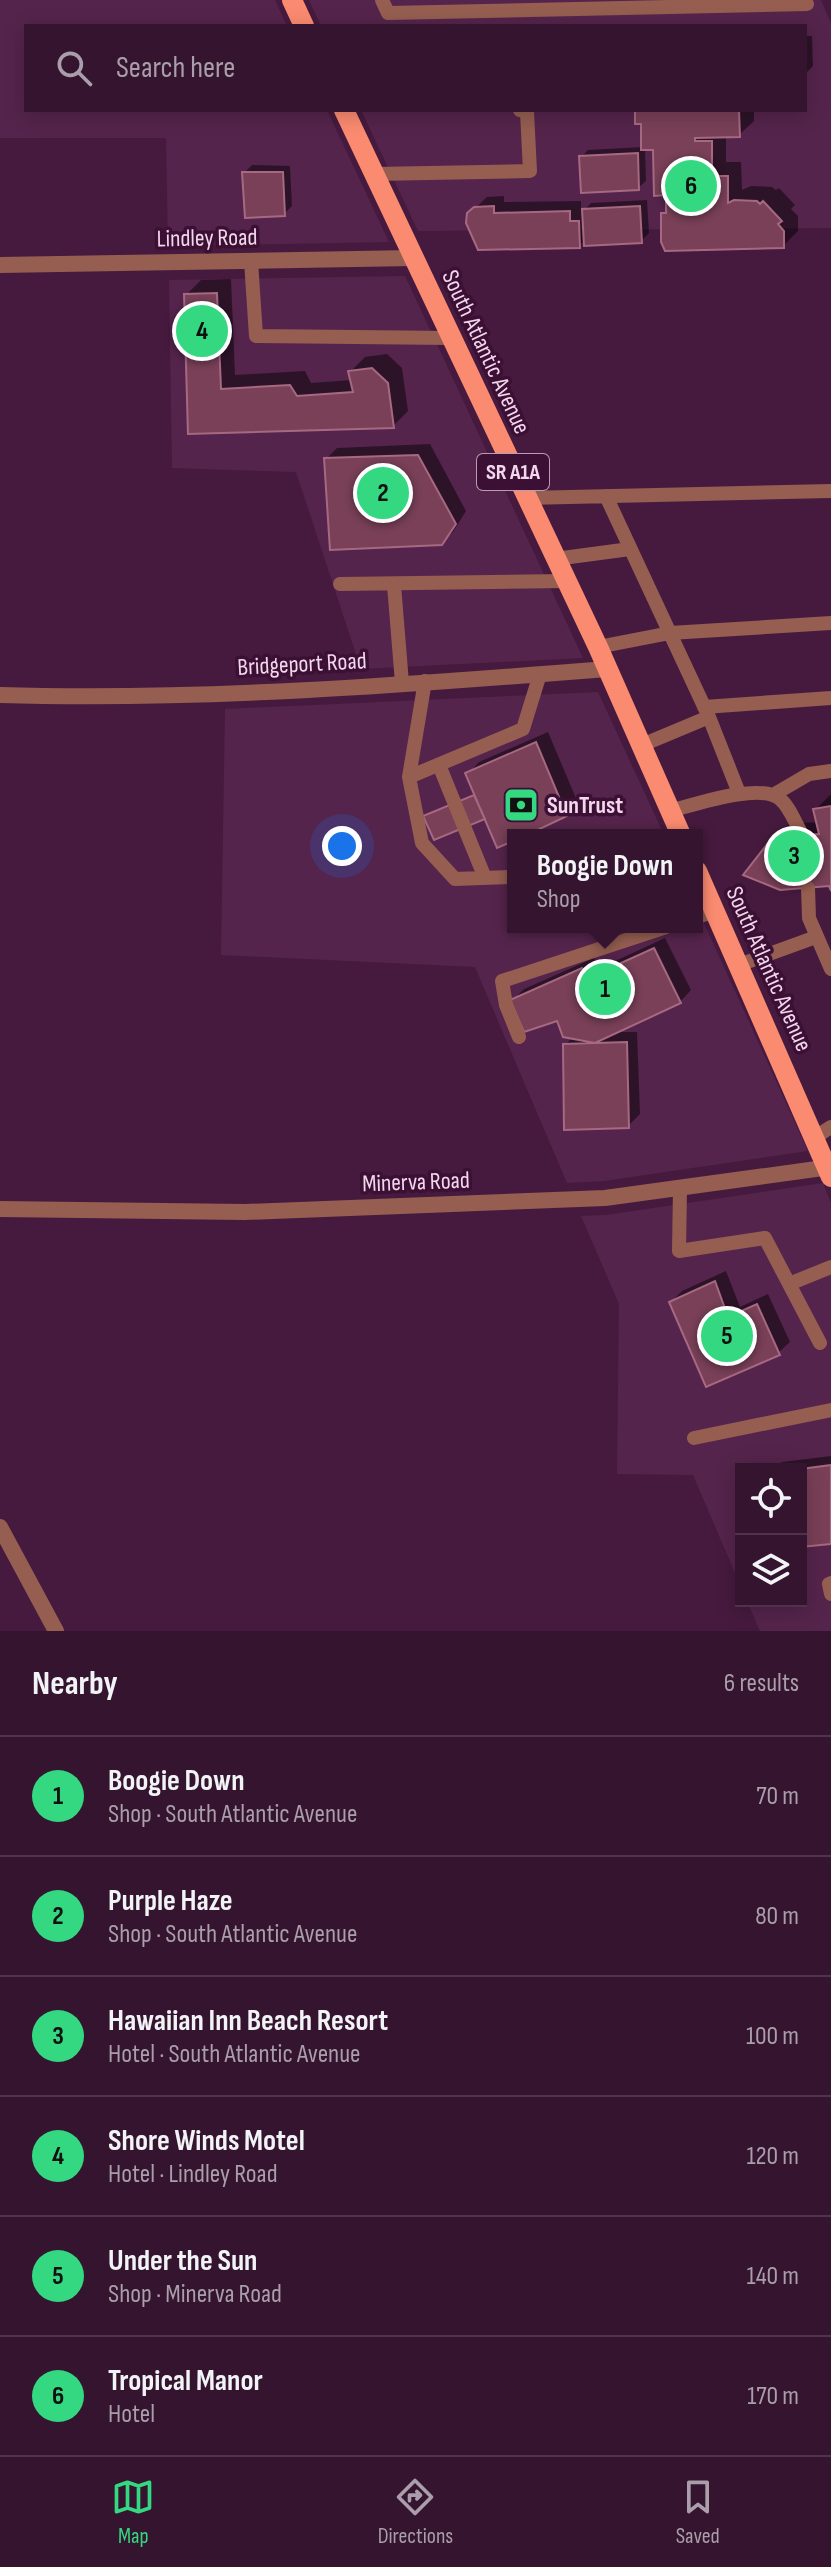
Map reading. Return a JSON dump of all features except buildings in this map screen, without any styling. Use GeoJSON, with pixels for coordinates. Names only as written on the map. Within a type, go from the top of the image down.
{"type":"FeatureCollection","features":[{"type":"Feature","properties":{"kind":"main road"},"geometry":{"type":"LineString","coordinates":[[292,0],[303,24]]}},
{"type":"Feature","properties":{"kind":"main road","name":"South Atlantic Avenue"},"geometry":{"type":"LineString","coordinates":[[345,112],[598,647],[678,829]]}},
{"type":"Feature","properties":{"kind":"main road","name":"South Atlantic Avenue"},"geometry":{"type":"LineString","coordinates":[[706,914],[739,965],[822,1133],[829,1170]]}},
{"type":"Feature","properties":{"kind":"street","name":"Lindley Road"},"geometry":{"type":"LineString","coordinates":[[0,265],[414,258]]}},
{"type":"Feature","properties":{"kind":"street","name":"Bridgeport Road"},"geometry":{"type":"LineString","coordinates":[[0,695],[98,698],[607,669]]}},
{"type":"Feature","properties":{"kind":"street","name":"Minerva Road"},"geometry":{"type":"LineString","coordinates":[[0,1209],[245,1212],[396,1208],[605,1198],[829,1170]]}},
{"type":"Feature","properties":{"kind":"street"},"geometry":{"type":"LineString","coordinates":[[0,1527],[56,1631]]}},
{"type":"Feature","properties":{"kind":"lane"},"geometry":{"type":"LineString","coordinates":[[382,0],[388,13],[807,4]]}},
{"type":"Feature","properties":{"kind":"lane"},"geometry":{"type":"LineString","coordinates":[[374,174],[530,171],[527,112]]}},
{"type":"Feature","properties":{"kind":"lane"},"geometry":{"type":"LineString","coordinates":[[251,261],[256,336],[451,338]]}},
{"type":"Feature","properties":{"kind":"lane"},"geometry":{"type":"LineString","coordinates":[[526,498],[831,491]]}},
{"type":"Feature","properties":{"kind":"lane"},"geometry":{"type":"LineString","coordinates":[[606,496],[706,712],[739,793]]}},
{"type":"Feature","properties":{"kind":"lane"},"geometry":{"type":"LineString","coordinates":[[555,559],[630,549]]}},
{"type":"Feature","properties":{"kind":"lane"},"geometry":{"type":"LineString","coordinates":[[340,584],[566,581]]}},
{"type":"Feature","properties":{"kind":"lane"},"geometry":{"type":"LineString","coordinates":[[394,585],[402,683]]}},
{"type":"Feature","properties":{"kind":"lane"},"geometry":{"type":"LineString","coordinates":[[598,647],[670,633],[831,623]]}},
{"type":"Feature","properties":{"kind":"lane"},"geometry":{"type":"LineString","coordinates":[[409,777],[523,729],[540,674]]}},
{"type":"Feature","properties":{"kind":"lane"},"geometry":{"type":"LineString","coordinates":[[425,681],[409,777],[422,843],[455,879],[507,877]]}},
{"type":"Feature","properties":{"kind":"lane"},"geometry":{"type":"LineString","coordinates":[[642,745],[706,712],[831,698]]}},
{"type":"Feature","properties":{"kind":"lane"},"geometry":{"type":"LineString","coordinates":[[439,765],[485,878]]}},
{"type":"Feature","properties":{"kind":"lane"},"geometry":{"type":"LineString","coordinates":[[773,795],[809,774],[831,771]]}},
{"type":"Feature","properties":{"kind":"lane"},"geometry":{"type":"LineString","coordinates":[[670,811],[739,793],[773,795],[783,800],[803,836]]}},
{"type":"Feature","properties":{"kind":"lane"},"geometry":{"type":"LineString","coordinates":[[808,888],[809,918],[831,969]]}},
{"type":"Feature","properties":{"kind":"lane"},"geometry":{"type":"LineString","coordinates":[[519,1037],[506,1005],[502,981],[648,933]]}},
{"type":"Feature","properties":{"kind":"lane"},"geometry":{"type":"LineString","coordinates":[[739,965],[816,937]]}},
{"type":"Feature","properties":{"kind":"lane"},"geometry":{"type":"LineString","coordinates":[[680,1187],[679,1251],[765,1238],[820,1343]]}},
{"type":"Feature","properties":{"kind":"lane"},"geometry":{"type":"LineString","coordinates":[[789,1284],[831,1267]]}},
{"type":"Feature","properties":{"kind":"lane"},"geometry":{"type":"LineString","coordinates":[[694,1438],[831,1410]]}},
{"type":"Feature","properties":{"kind":"lane"},"geometry":{"type":"LineString","coordinates":[[831,1583],[831,1594]]}},
{"type":"Feature","properties":{"kind":"shaded area"},"geometry":{"type":"Polygon","coordinates":[[[0,0],[275,0],[286,24],[24,24],[24,112],[328,112],[389,242],[168,246],[166,138],[0,138],[0,0]]]}},
{"type":"Feature","properties":{"kind":"shaded area"},"geometry":{"type":"Polygon","coordinates":[[[309,0],[821,0],[831,23],[831,228],[418,231],[362,112],[807,112],[807,24],[320,24],[309,0]]]}},
{"type":"Feature","properties":{"kind":"shaded area"},"geometry":{"type":"Polygon","coordinates":[[[405,276],[583,658],[361,669],[296,472],[172,468],[169,280],[405,276]]]}},
{"type":"Feature","properties":{"kind":"shaded area"},"geometry":{"type":"Polygon","coordinates":[[[598,692],[661,829],[507,829],[507,933],[703,933],[703,921],[808,1151],[604,1181],[567,1183],[475,967],[221,955],[225,709],[598,692]]]}},
{"type":"Feature","properties":{"kind":"shaded area"},"geometry":{"type":"Polygon","coordinates":[[[823,1183],[831,1203],[831,1631],[760,1631],[750,1607],[807,1607],[807,1463],[735,1463],[735,1573],[693,1475],[617,1474],[619,1304],[581,1216],[823,1183]]]}},
{"type":"Feature","properties":{"kind":"place","name":"Tropical Manor"},"geometry":{"type":"Point","coordinates":[691,186]}},
{"type":"Feature","properties":{"kind":"place","name":"Shore Winds Motel"},"geometry":{"type":"Point","coordinates":[202,331]}},
{"type":"Feature","properties":{"kind":"place","name":"Purple Haze"},"geometry":{"type":"Point","coordinates":[383,493]}},
{"type":"Feature","properties":{"kind":"place","name":"SunTrust"},"geometry":{"type":"Point","coordinates":[521,805]}},
{"type":"Feature","properties":{"kind":"place","name":"Hawaiian Inn Beach Resort"},"geometry":{"type":"Point","coordinates":[794,856]}},
{"type":"Feature","properties":{"kind":"place","name":"Boogie Down"},"geometry":{"type":"Point","coordinates":[605,989]}},
{"type":"Feature","properties":{"kind":"place","name":"Under the Sun"},"geometry":{"type":"Point","coordinates":[727,1336]}}]}
